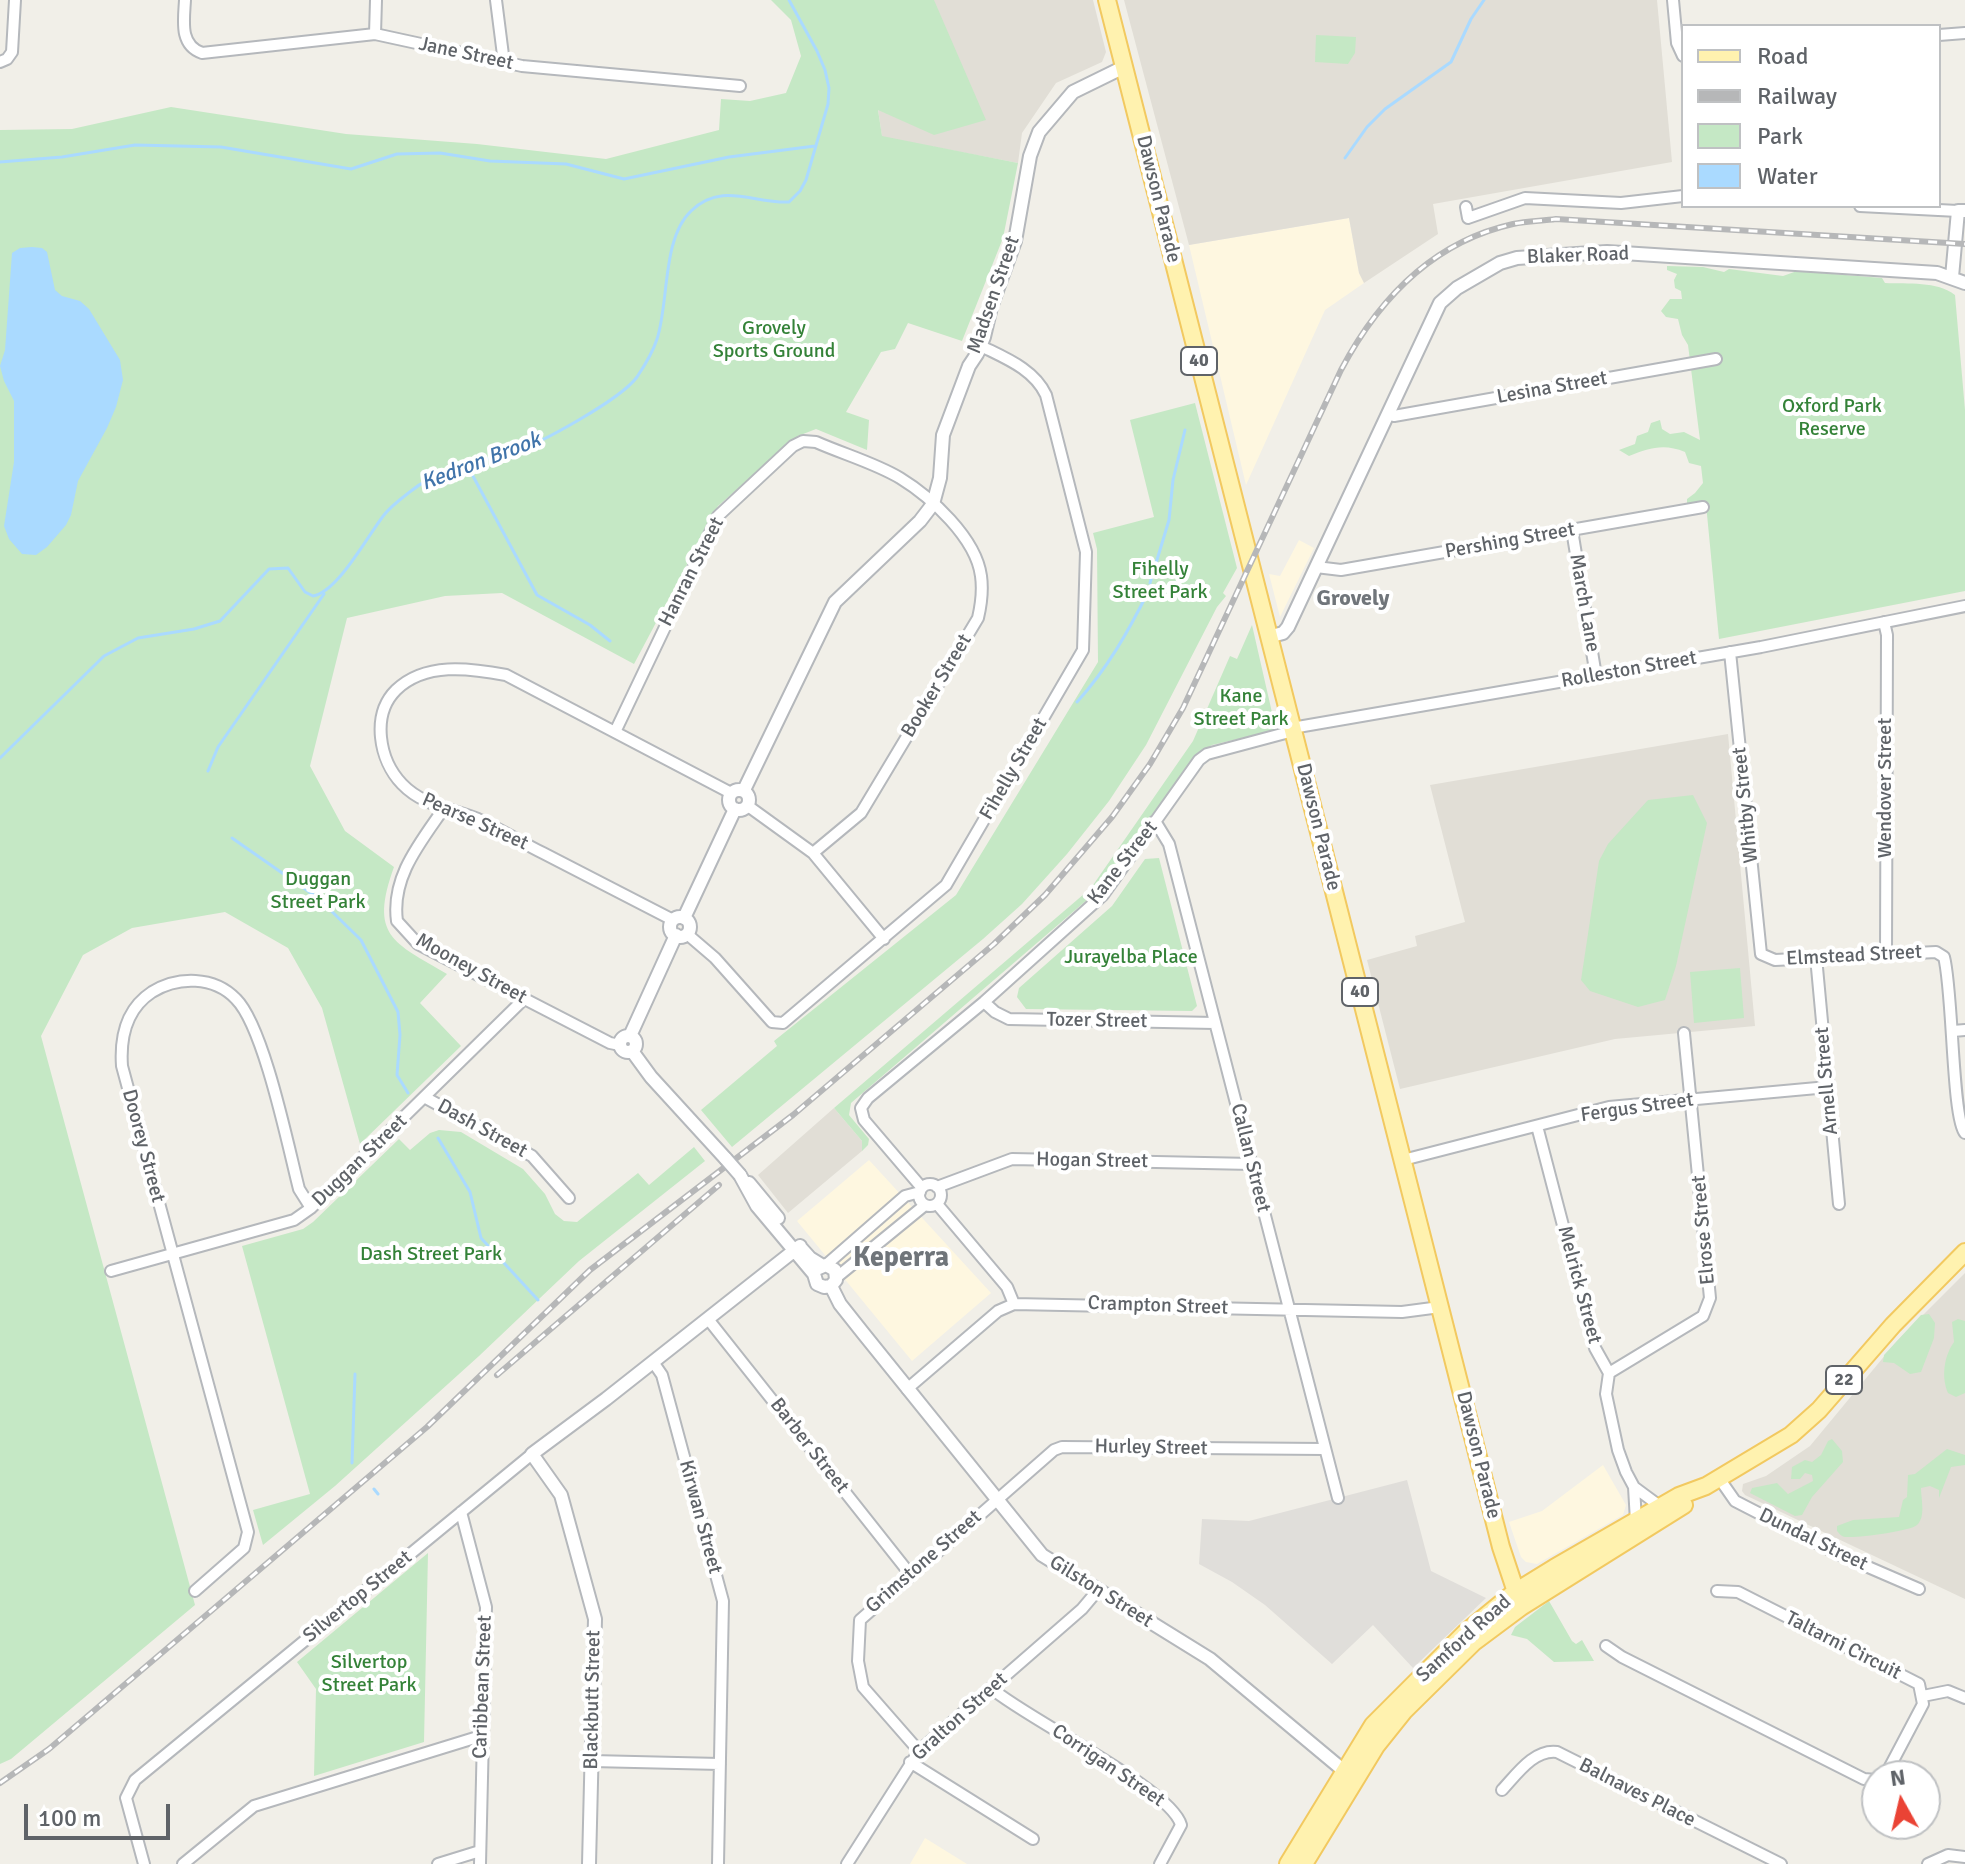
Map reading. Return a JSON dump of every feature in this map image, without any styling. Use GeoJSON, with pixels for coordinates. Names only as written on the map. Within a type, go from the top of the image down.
{"type":"FeatureCollection","features":[{"type":"Feature","properties":{"kind":"main road","name":"Dawson Parade"},"geometry":{"type":"LineString","coordinates":[[1107,0],[1440,1307],[1518,1599]]}},
{"type":"Feature","properties":{"kind":"main road","name":"Samford Road"},"geometry":{"type":"LineString","coordinates":[[1304,1864],[1349,1775],[1364,1737],[1465,1633],[1636,1521],[1777,1445],[1804,1424],[1909,1307],[1965,1252]]}},
{"type":"Feature","properties":{"kind":"main road","name":"Samford Road"},"geometry":{"type":"LineString","coordinates":[[1518,1599],[1694,1500],[1713,1482]]}},
{"type":"Feature","properties":{"kind":"main road","name":"Samford Road"},"geometry":{"type":"LineString","coordinates":[[1288,1864],[1349,1775]]}},
{"type":"Feature","properties":{"kind":"street"},"geometry":{"type":"LineString","coordinates":[[4,61],[12,52],[15,0]]}},
{"type":"Feature","properties":{"kind":"street","name":"Jane Street"},"geometry":{"type":"LineString","coordinates":[[185,0],[185,37],[194,50],[202,53],[375,34],[504,63],[740,86]]}},
{"type":"Feature","properties":{"kind":"street"},"geometry":{"type":"LineString","coordinates":[[375,34],[376,0]]}},
{"type":"Feature","properties":{"kind":"street"},"geometry":{"type":"LineString","coordinates":[[496,0],[504,63]]}},
{"type":"Feature","properties":{"kind":"street"},"geometry":{"type":"LineString","coordinates":[[1673,0],[1677,43],[1681,53]]}},
{"type":"Feature","properties":{"kind":"street"},"geometry":{"type":"LineString","coordinates":[[1941,35],[1965,33]]}},
{"type":"Feature","properties":{"kind":"street","name":"Madsen Street"},"geometry":{"type":"LineString","coordinates":[[933,504],[940,478],[943,435],[965,375],[981,346],[991,307],[1015,241],[1030,156],[1039,132],[1073,92],[1124,67]]}},
{"type":"Feature","properties":{"kind":"street"},"geometry":{"type":"LineString","coordinates":[[1466,207],[1468,218],[1525,198],[1621,203],[1681,196]]}},
{"type":"Feature","properties":{"kind":"street"},"geometry":{"type":"LineString","coordinates":[[1901,208],[1962,211],[1952,277]]}},
{"type":"Feature","properties":{"kind":"street","name":"Blaker Road"},"geometry":{"type":"LineString","coordinates":[[1268,637],[1283,633],[1288,627],[1440,303],[1457,288],[1500,263],[1517,258],[1607,252],[1937,273],[1965,283]]}},
{"type":"Feature","properties":{"kind":"street","name":"Fihelly Street"},"geometry":{"type":"LineString","coordinates":[[681,934],[715,958],[772,1022],[783,1023],[949,880],[1083,650],[1086,552],[1046,395],[1041,385],[1021,367],[981,346]]}},
{"type":"Feature","properties":{"kind":"street","name":"Lesina Street"},"geometry":{"type":"LineString","coordinates":[[1388,414],[1394,416],[1716,359]]}},
{"type":"Feature","properties":{"kind":"street","name":"Hanran Street"},"geometry":{"type":"LineString","coordinates":[[615,732],[718,516],[798,442],[816,442],[893,474],[933,504]]}},
{"type":"Feature","properties":{"kind":"street"},"geometry":{"type":"LineString","coordinates":[[884,939],[813,853],[729,801],[738,792],[835,602],[920,521],[933,504]]}},
{"type":"Feature","properties":{"kind":"street","name":"Booker Street"},"geometry":{"type":"LineString","coordinates":[[813,853],[861,813],[978,618],[981,574],[955,525],[933,504]]}},
{"type":"Feature","properties":{"kind":"street","name":"Pershing Street"},"geometry":{"type":"LineString","coordinates":[[1316,567],[1341,570],[1703,507]]}},
{"type":"Feature","properties":{"kind":"street","name":"March Lane"},"geometry":{"type":"LineString","coordinates":[[1572,530],[1596,676]]}},
{"type":"Feature","properties":{"kind":"street","name":"Rolleston Street"},"geometry":{"type":"LineString","coordinates":[[1293,730],[1730,652],[1965,606]]}},
{"type":"Feature","properties":{"kind":"street","name":"Wendover Street"},"geometry":{"type":"LineString","coordinates":[[1884,622],[1887,635],[1886,954]]}},
{"type":"Feature","properties":{"kind":"street","name":"Whitby Street"},"geometry":{"type":"LineString","coordinates":[[1730,652],[1763,957]]}},
{"type":"Feature","properties":{"kind":"street","name":"Pearse Street"},"geometry":{"type":"LineString","coordinates":[[678,919],[478,819],[421,801],[399,782],[380,744],[380,717],[393,693],[406,681],[424,673],[468,668],[506,675],[738,792]]}},
{"type":"Feature","properties":{"kind":"street","name":"Kane Street"},"geometry":{"type":"LineString","coordinates":[[921,1190],[864,1120],[861,1108],[868,1098],[984,1002],[1103,895],[1199,760],[1207,754],[1293,730]]}},
{"type":"Feature","properties":{"kind":"street"},"geometry":{"type":"LineString","coordinates":[[738,792],[749,796],[678,919],[690,926],[681,934],[625,1040],[624,1051],[632,1051],[651,1077],[740,1175],[752,1199],[796,1248],[821,1268],[835,1270],[834,1282]]}},
{"type":"Feature","properties":{"kind":"street","name":"Mooney Street"},"geometry":{"type":"LineString","coordinates":[[444,808],[416,848],[399,881],[397,921],[418,944],[610,1043],[625,1040]]}},
{"type":"Feature","properties":{"kind":"street","name":"Callan Street"},"geometry":{"type":"LineString","coordinates":[[1155,821],[1169,844],[1338,1498]]}},
{"type":"Feature","properties":{"kind":"street","name":"Elmstead Street"},"geometry":{"type":"LineString","coordinates":[[1763,957],[1775,960],[1936,952],[1944,957],[1953,1031]]}},
{"type":"Feature","properties":{"kind":"street","name":"Arnell Street"},"geometry":{"type":"LineString","coordinates":[[1816,957],[1839,1204]]}},
{"type":"Feature","properties":{"kind":"street","name":"Doorey Street"},"geometry":{"type":"LineString","coordinates":[[195,1591],[244,1548],[248,1532],[122,1066],[122,1032],[140,1001],[170,983],[207,981],[236,999],[257,1033],[299,1189],[311,1208]]}},
{"type":"Feature","properties":{"kind":"street","name":"Duggan Street"},"geometry":{"type":"LineString","coordinates":[[111,1271],[294,1220],[311,1208],[426,1098],[524,999]]}},
{"type":"Feature","properties":{"kind":"street","name":"Tozer Street"},"geometry":{"type":"LineString","coordinates":[[984,1002],[1009,1019],[1215,1023]]}},
{"type":"Feature","properties":{"kind":"street"},"geometry":{"type":"LineString","coordinates":[[1965,1030],[1953,1031],[1958,1110],[1961,1129],[1965,1133]]}},
{"type":"Feature","properties":{"kind":"street","name":"Elrose Street"},"geometry":{"type":"LineString","coordinates":[[1609,1373],[1703,1316],[1710,1298],[1684,1033]]}},
{"type":"Feature","properties":{"kind":"street","name":"Fergus Street"},"geometry":{"type":"LineString","coordinates":[[1403,1160],[1609,1107],[1828,1087]]}},
{"type":"Feature","properties":{"kind":"street","name":"Dash Street"},"geometry":{"type":"LineString","coordinates":[[426,1098],[532,1156],[569,1198]]}},
{"type":"Feature","properties":{"kind":"street","name":"Melrick Street"},"geometry":{"type":"LineString","coordinates":[[1537,1126],[1595,1348],[1609,1373],[1606,1394],[1618,1450],[1634,1487],[1636,1521]]}},
{"type":"Feature","properties":{"kind":"street","name":"Hogan Street"},"geometry":{"type":"LineString","coordinates":[[937,1187],[1012,1159],[1252,1164]]}},
{"type":"Feature","properties":{"kind":"street"},"geometry":{"type":"LineString","coordinates":[[927,1185],[937,1187],[941,1196],[834,1282],[824,1287],[817,1284],[821,1268],[908,1193],[921,1190],[927,1185]]}},
{"type":"Feature","properties":{"kind":"street"},"geometry":{"type":"LineString","coordinates":[[907,1389],[998,1311],[1014,1304],[1007,1287],[931,1205],[919,1198],[921,1190]]}},
{"type":"Feature","properties":{"kind":"street"},"geometry":{"type":"LineString","coordinates":[[653,1362],[796,1248]]}},
{"type":"Feature","properties":{"kind":"street","name":"Gilston Street"},"geometry":{"type":"LineString","coordinates":[[834,1282],[840,1304],[1042,1555],[1213,1661],[1349,1775]]}},
{"type":"Feature","properties":{"kind":"street","name":"Crampton Street"},"geometry":{"type":"LineString","coordinates":[[1014,1304],[1402,1312],[1440,1307]]}},
{"type":"Feature","properties":{"kind":"street","name":"Barber Street"},"geometry":{"type":"LineString","coordinates":[[708,1319],[910,1574]]}},
{"type":"Feature","properties":{"kind":"street","name":"Silvertop Street"},"geometry":{"type":"LineString","coordinates":[[144,1864],[126,1798],[135,1780],[532,1454],[653,1362]]}},
{"type":"Feature","properties":{"kind":"street","name":"Kirwan Street"},"geometry":{"type":"LineString","coordinates":[[653,1362],[662,1375],[723,1601],[718,1864]]}},
{"type":"Feature","properties":{"kind":"street","name":"Hurley Street"},"geometry":{"type":"LineString","coordinates":[[996,1500],[1054,1450],[1062,1447],[1325,1449]]}},
{"type":"Feature","properties":{"kind":"street","name":"Blackbutt Street"},"geometry":{"type":"LineString","coordinates":[[532,1454],[561,1495],[595,1619],[589,1864]]}},
{"type":"Feature","properties":{"kind":"street","name":"Dundal Street"},"geometry":{"type":"LineString","coordinates":[[1713,1482],[1735,1501],[1826,1549],[1919,1589]]}},
{"type":"Feature","properties":{"kind":"street"},"geometry":{"type":"LineString","coordinates":[[1634,1487],[1661,1507]]}},
{"type":"Feature","properties":{"kind":"street","name":"Grimstone Street"},"geometry":{"type":"LineString","coordinates":[[919,1751],[863,1687],[858,1661],[862,1617],[996,1500]]}},
{"type":"Feature","properties":{"kind":"street","name":"Caribbean Street"},"geometry":{"type":"LineString","coordinates":[[461,1512],[486,1607],[480,1864]]}},
{"type":"Feature","properties":{"kind":"street","name":"Gralton Street"},"geometry":{"type":"LineString","coordinates":[[847,1864],[919,1751],[1082,1609],[1098,1590]]}},
{"type":"Feature","properties":{"kind":"street","name":"Taltarni Circuit"},"geometry":{"type":"LineString","coordinates":[[1717,1591],[1738,1592],[1751,1598],[1919,1684],[1923,1696]]}},
{"type":"Feature","properties":{"kind":"street"},"geometry":{"type":"LineString","coordinates":[[1606,1646],[1622,1657],[1861,1777]]}},
{"type":"Feature","properties":{"kind":"street","name":"Corrigan Street"},"geometry":{"type":"LineString","coordinates":[[991,1688],[1101,1757],[1169,1806],[1179,1817],[1181,1825],[1160,1864]]}},
{"type":"Feature","properties":{"kind":"street"},"geometry":{"type":"LineString","coordinates":[[1893,1760],[1923,1704],[1923,1696],[1948,1691],[1965,1698]]}},
{"type":"Feature","properties":{"kind":"street"},"geometry":{"type":"LineString","coordinates":[[183,1864],[254,1806],[481,1736]]}},
{"type":"Feature","properties":{"kind":"street","name":"Balnaves Place"},"geometry":{"type":"LineString","coordinates":[[1502,1790],[1535,1757],[1546,1751],[1557,1752],[1781,1864]]}},
{"type":"Feature","properties":{"kind":"street"},"geometry":{"type":"LineString","coordinates":[[592,1761],[720,1764]]}},
{"type":"Feature","properties":{"kind":"street"},"geometry":{"type":"LineString","coordinates":[[910,1762],[1033,1839]]}},
{"type":"Feature","properties":{"kind":"street"},"geometry":{"type":"LineString","coordinates":[[438,1864],[480,1851]]}},
{"type":"Feature","properties":{"kind":"street"},"geometry":{"type":"LineString","coordinates":[[1928,1864],[1948,1855],[1965,1857]]}},
{"type":"Feature","properties":{"kind":"shaded area"},"geometry":{"type":"Polygon","coordinates":[[[834,0],[1093,0],[1106,52],[1102,62],[1056,83],[1022,133],[1018,163],[882,137],[878,109],[834,0]]]}},
{"type":"Feature","properties":{"kind":"shaded area"},"geometry":{"type":"Polygon","coordinates":[[[1124,0],[1657,0],[1672,162],[1433,204],[1438,234],[1364,283],[1359,273],[1349,218],[1189,245],[1124,0]]]}},
{"type":"Feature","properties":{"kind":"shaded area"},"geometry":{"type":"Polygon","coordinates":[[[1349,218],[1359,273],[1364,283],[1325,310],[1246,485],[1189,245],[1349,218]]]}},
{"type":"Feature","properties":{"kind":"shaded area"},"geometry":{"type":"Polygon","coordinates":[[[1299,540],[1314,548],[1280,617],[1269,574],[1280,576],[1299,540]]]}},
{"type":"Feature","properties":{"kind":"shaded area"},"geometry":{"type":"Polygon","coordinates":[[[1728,734],[1755,1026],[1615,1039],[1400,1089],[1367,960],[1417,946],[1415,936],[1465,922],[1430,785],[1728,734]]]}},
{"type":"Feature","properties":{"kind":"shaded area"},"geometry":{"type":"Polygon","coordinates":[[[834,1108],[862,1141],[862,1151],[788,1213],[758,1175],[834,1108]]]}},
{"type":"Feature","properties":{"kind":"shaded area"},"geometry":{"type":"Polygon","coordinates":[[[869,1160],[991,1293],[912,1361],[797,1221],[869,1160]]]}},
{"type":"Feature","properties":{"kind":"shaded area"},"geometry":{"type":"Polygon","coordinates":[[[1965,1273],[1965,1599],[1742,1491],[1743,1484],[1766,1476],[1810,1446],[1896,1342],[1965,1273]]]}},
{"type":"Feature","properties":{"kind":"shaded area"},"geometry":{"type":"Polygon","coordinates":[[[1603,1465],[1626,1505],[1623,1515],[1537,1564],[1526,1562],[1521,1557],[1509,1522],[1542,1511],[1603,1465]]]}},
{"type":"Feature","properties":{"kind":"shaded area"},"geometry":{"type":"Polygon","coordinates":[[[1407,1480],[1431,1571],[1486,1598],[1413,1668],[1373,1625],[1332,1664],[1265,1605],[1199,1564],[1202,1519],[1249,1521],[1407,1480]]]}},
{"type":"Feature","properties":{"kind":"shaded area"},"geometry":{"type":"Polygon","coordinates":[[[925,1838],[967,1864],[910,1864],[925,1838]]]}},
{"type":"Feature","properties":{"kind":"green space"},"geometry":{"type":"Polygon","coordinates":[[[771,0],[934,0],[986,120],[934,135],[878,110],[882,136],[1018,163],[1003,238],[962,341],[908,323],[895,349],[881,352],[846,412],[869,420],[867,450],[816,429],[798,436],[718,506],[634,664],[502,593],[445,596],[347,618],[310,766],[345,831],[394,867],[384,908],[386,923],[400,944],[447,974],[420,1003],[461,1046],[360,1144],[322,1008],[288,948],[225,912],[132,928],[83,955],[41,1036],[195,1605],[11,1759],[0,1764],[0,130],[72,129],[171,107],[346,134],[477,144],[606,159],[719,130],[721,99],[750,101],[786,93],[801,56],[791,20],[771,0]]]}},
{"type":"Feature","properties":{"kind":"green space"},"geometry":{"type":"Polygon","coordinates":[[[1316,35],[1356,37],[1355,53],[1348,64],[1315,62],[1316,35]]]}},
{"type":"Feature","properties":{"kind":"green space","name":"Oxford Park Reserve"},"geometry":{"type":"Polygon","coordinates":[[[1667,266],[1783,276],[1797,271],[1882,278],[1885,283],[1940,287],[1955,295],[1965,410],[1965,591],[1719,639],[1706,504],[1687,504],[1687,499],[1703,483],[1701,466],[1689,463],[1685,452],[1670,448],[1650,449],[1629,456],[1619,450],[1635,444],[1637,436],[1648,432],[1651,423],[1660,420],[1662,429],[1670,434],[1684,432],[1700,440],[1688,345],[1678,319],[1666,317],[1661,311],[1670,299],[1682,299],[1681,291],[1675,288],[1677,274],[1667,270],[1667,266]]]}},
{"type":"Feature","properties":{"kind":"green space","name":"Fihelly Street Park"},"geometry":{"type":"Polygon","coordinates":[[[1195,403],[1237,568],[1223,593],[1226,596],[1217,607],[1146,745],[1109,801],[1022,904],[732,1147],[701,1110],[777,1046],[774,1041],[956,895],[1098,662],[1097,549],[1093,533],[1154,517],[1130,420],[1195,403]]]}},
{"type":"Feature","properties":{"kind":"green space","name":"Kane Street Park"},"geometry":{"type":"Polygon","coordinates":[[[1252,625],[1276,730],[1212,745],[1195,755],[1102,887],[851,1103],[849,1115],[869,1139],[862,1151],[862,1141],[834,1108],[1091,888],[1193,741],[1230,656],[1237,659],[1252,625]]]}},
{"type":"Feature","properties":{"kind":"green space"},"geometry":{"type":"Polygon","coordinates":[[[1693,795],[1707,823],[1676,966],[1665,1000],[1638,1007],[1590,991],[1581,980],[1599,861],[1608,844],[1648,800],[1693,795]]]}},
{"type":"Feature","properties":{"kind":"green space","name":"Jurayelba Place"},"geometry":{"type":"Polygon","coordinates":[[[1159,858],[1197,1006],[1192,1011],[1026,1009],[1017,997],[1019,988],[1112,906],[1145,859],[1159,858]]]}},
{"type":"Feature","properties":{"kind":"green space"},"geometry":{"type":"Polygon","coordinates":[[[1740,968],[1744,1018],[1694,1023],[1690,972],[1740,968]]]}},
{"type":"Feature","properties":{"kind":"green space","name":"Dash Street Park"},"geometry":{"type":"Polygon","coordinates":[[[439,1130],[461,1132],[523,1169],[545,1194],[555,1214],[564,1221],[577,1222],[638,1173],[649,1185],[694,1147],[705,1161],[579,1261],[335,1486],[263,1545],[253,1510],[310,1494],[242,1246],[303,1229],[399,1139],[410,1150],[430,1133],[439,1130]]]}},
{"type":"Feature","properties":{"kind":"green space"},"geometry":{"type":"Polygon","coordinates":[[[1929,1314],[1935,1323],[1934,1338],[1921,1372],[1910,1374],[1894,1363],[1883,1362],[1884,1355],[1921,1315],[1929,1314]]]}},
{"type":"Feature","properties":{"kind":"green space"},"geometry":{"type":"Polygon","coordinates":[[[1958,1319],[1965,1321],[1965,1393],[1956,1397],[1948,1393],[1944,1374],[1954,1342],[1952,1322],[1958,1319]]]}},
{"type":"Feature","properties":{"kind":"green space"},"geometry":{"type":"Polygon","coordinates":[[[1832,1439],[1842,1451],[1843,1462],[1812,1497],[1802,1515],[1795,1516],[1750,1493],[1752,1488],[1777,1483],[1788,1494],[1813,1481],[1812,1475],[1805,1473],[1800,1479],[1791,1479],[1792,1467],[1805,1460],[1812,1462],[1832,1439]]]}},
{"type":"Feature","properties":{"kind":"green space"},"geometry":{"type":"Polygon","coordinates":[[[1947,1449],[1965,1455],[1965,1465],[1951,1467],[1939,1498],[1939,1490],[1930,1486],[1921,1488],[1922,1513],[1917,1525],[1895,1532],[1862,1536],[1844,1537],[1837,1531],[1837,1526],[1853,1520],[1899,1517],[1903,1500],[1907,1497],[1908,1475],[1915,1474],[1947,1449]]]}},
{"type":"Feature","properties":{"kind":"green space","name":"Silvertop Street Park"},"geometry":{"type":"Polygon","coordinates":[[[428,1553],[424,1742],[314,1776],[316,1689],[297,1662],[428,1553]]]}},
{"type":"Feature","properties":{"kind":"green space"},"geometry":{"type":"Polygon","coordinates":[[[1549,1601],[1572,1641],[1576,1644],[1582,1640],[1594,1661],[1554,1662],[1527,1639],[1511,1635],[1515,1627],[1549,1601]]]}},
{"type":"Feature","properties":{"kind":"water"},"geometry":{"type":"Polygon","coordinates":[[[32,247],[47,252],[55,290],[62,296],[80,301],[89,309],[120,360],[123,380],[107,428],[78,481],[71,515],[47,547],[36,555],[22,554],[9,539],[4,526],[14,462],[14,401],[0,366],[5,350],[12,253],[20,248],[32,247]]]}},
{"type":"Feature","properties":{"kind":"waterway","name":"Kedron Brook"},"geometry":{"type":"LineString","coordinates":[[0,758],[104,656],[138,638],[194,629],[220,621],[269,569],[288,568],[305,592],[313,596],[323,592],[352,562],[387,512],[422,483],[446,471],[513,452],[542,440],[579,420],[628,386],[637,377],[655,344],[675,237],[691,211],[703,202],[726,195],[789,202],[806,180],[828,104],[829,88],[817,51],[789,0]]}},
{"type":"Feature","properties":{"kind":"waterway"},"geometry":{"type":"LineString","coordinates":[[1345,158],[1367,127],[1385,109],[1451,62],[1471,19],[1484,0]]}},
{"type":"Feature","properties":{"kind":"waterway","name":"Kedron Brook"},"geometry":{"type":"LineString","coordinates":[[0,162],[62,157],[135,145],[221,147],[351,169],[397,154],[440,153],[490,161],[566,164],[624,179],[729,157],[815,146]]}},
{"type":"Feature","properties":{"kind":"waterway"},"geometry":{"type":"LineString","coordinates":[[1150,583],[1169,520],[1173,480],[1185,430]]}},
{"type":"Feature","properties":{"kind":"waterway"},"geometry":{"type":"LineString","coordinates":[[467,465],[537,595],[590,625],[610,641]]}},
{"type":"Feature","properties":{"kind":"waterway"},"geometry":{"type":"LineString","coordinates":[[1077,702],[1116,650],[1148,592]]}},
{"type":"Feature","properties":{"kind":"waterway"},"geometry":{"type":"LineString","coordinates":[[208,771],[218,747],[324,594]]}},
{"type":"Feature","properties":{"kind":"waterway"},"geometry":{"type":"LineString","coordinates":[[232,838],[318,898],[361,940],[398,1012],[397,1075],[408,1093]]}},
{"type":"Feature","properties":{"kind":"waterway"},"geometry":{"type":"LineString","coordinates":[[438,1138],[470,1192],[481,1238],[538,1300]]}},
{"type":"Feature","properties":{"kind":"waterway"},"geometry":{"type":"LineString","coordinates":[[352,1463],[355,1374]]}},
{"type":"Feature","properties":{"kind":"waterway"},"geometry":{"type":"LineString","coordinates":[[374,1489],[378,1494]]}},
{"type":"Feature","properties":{"kind":"railway"},"geometry":{"type":"LineString","coordinates":[[0,1783],[49,1749],[427,1427],[590,1270],[793,1115],[994,944],[1045,895],[1112,817],[1150,764],[1183,708],[1341,370],[1372,320],[1410,278],[1457,245],[1484,233],[1513,224],[1556,219],[1965,244]]}},
{"type":"Feature","properties":{"kind":"railway"},"geometry":{"type":"LineString","coordinates":[[497,1375],[719,1185]]}},
{"type":"Feature","properties":{"kind":"district","name":"Grovely"},"geometry":{"type":"Point","coordinates":[1353,599]}},
{"type":"Feature","properties":{"kind":"district","name":"Keperra"},"geometry":{"type":"Point","coordinates":[901,1259]}},
{"type":"Feature","properties":{"kind":"park label","name":"Grovely Sports Ground"},"geometry":{"type":"Point","coordinates":[774,340]}},
{"type":"Feature","properties":{"kind":"park label","name":"Duggan Street Park"},"geometry":{"type":"Point","coordinates":[318,892]}}]}
